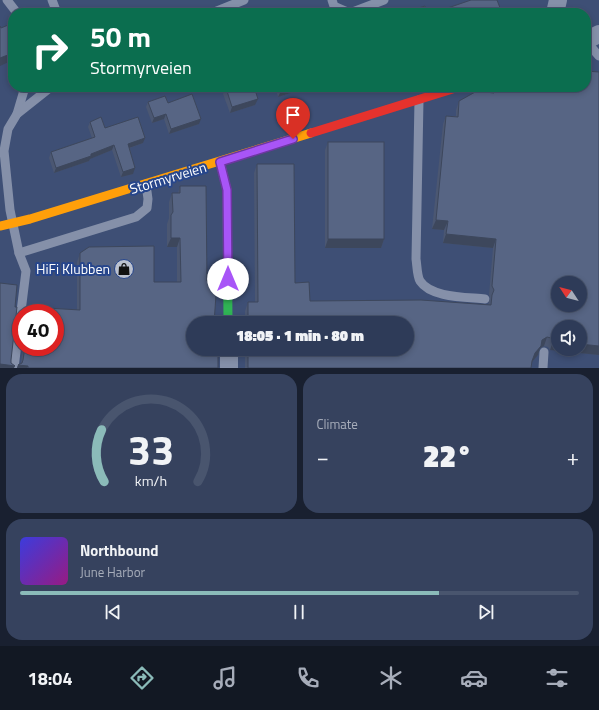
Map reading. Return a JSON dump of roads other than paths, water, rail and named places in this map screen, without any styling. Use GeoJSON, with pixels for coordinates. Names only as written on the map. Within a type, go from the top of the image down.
{"type":"FeatureCollection","features":[{"type":"Feature","properties":{"kind":"street","name":"Stormyrveien"},"geometry":{"type":"LineString","coordinates":[[0,226],[220,162],[444,92]]}},
{"type":"Feature","properties":{"kind":"street"},"geometry":{"type":"LineString","coordinates":[[220,162],[227,190],[228,316]]}},
{"type":"Feature","properties":{"kind":"street"},"geometry":{"type":"LineString","coordinates":[[229,356],[229,368]]}},
{"type":"Feature","properties":{"kind":"lane"},"geometry":{"type":"LineString","coordinates":[[7,0],[13,8]]}},
{"type":"Feature","properties":{"kind":"lane"},"geometry":{"type":"LineString","coordinates":[[224,8],[244,0]]}},
{"type":"Feature","properties":{"kind":"lane"},"geometry":{"type":"LineString","coordinates":[[332,0],[334,6],[339,8]]}},
{"type":"Feature","properties":{"kind":"lane"},"geometry":{"type":"LineString","coordinates":[[363,8],[384,0]]}},
{"type":"Feature","properties":{"kind":"lane"},"geometry":{"type":"LineString","coordinates":[[591,46],[599,56]]}},
{"type":"Feature","properties":{"kind":"lane"},"geometry":{"type":"LineString","coordinates":[[14,368],[26,271],[19,253],[8,199],[2,149],[8,129],[17,114],[23,92]]}},
{"type":"Feature","properties":{"kind":"lane"},"geometry":{"type":"LineString","coordinates":[[17,114],[45,92]]}},
{"type":"Feature","properties":{"kind":"lane"},"geometry":{"type":"LineString","coordinates":[[419,100],[416,259],[420,280],[430,290],[445,295],[485,300]]}},
{"type":"Feature","properties":{"kind":"lane"},"geometry":{"type":"LineString","coordinates":[[19,253],[136,218],[147,208],[148,199],[146,184]]}},
{"type":"Feature","properties":{"kind":"lane"},"geometry":{"type":"LineString","coordinates":[[543,368],[544,352]]}},
{"type":"Feature","properties":{"kind":"place","name":"HiFi Klubben"},"geometry":{"type":"Point","coordinates":[124,269]}}]}
